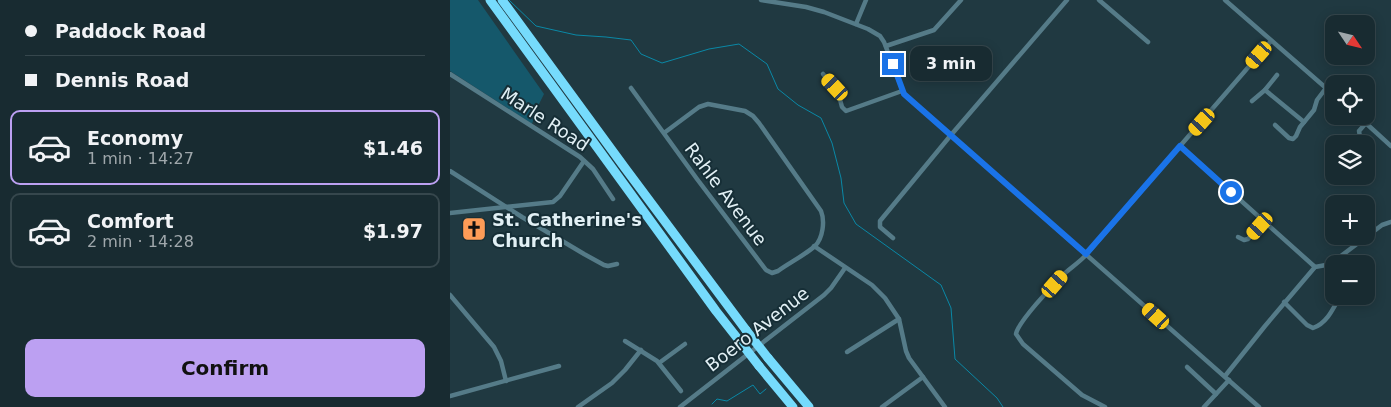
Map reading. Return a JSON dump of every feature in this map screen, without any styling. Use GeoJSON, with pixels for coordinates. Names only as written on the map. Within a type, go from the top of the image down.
{"type":"FeatureCollection","features":[{"type":"Feature","properties":{"kind":"highway"},"geometry":{"type":"LineString","coordinates":[[490,0],[710,303],[794,407]]}},
{"type":"Feature","properties":{"kind":"highway"},"geometry":{"type":"LineString","coordinates":[[502,0],[746,330],[809,407]]}},
{"type":"Feature","properties":{"kind":"street"},"geometry":{"type":"LineString","coordinates":[[761,0],[815,9],[856,24],[880,36],[886,46],[902,91],[906,96],[1259,407]]}},
{"type":"Feature","properties":{"kind":"street"},"geometry":{"type":"LineString","coordinates":[[856,24],[866,0]]}},
{"type":"Feature","properties":{"kind":"street"},"geometry":{"type":"LineString","coordinates":[[886,46],[934,30],[961,0]]}},
{"type":"Feature","properties":{"kind":"street"},"geometry":{"type":"LineString","coordinates":[[893,238],[880,227],[879,223],[951,135],[1067,0]]}},
{"type":"Feature","properties":{"kind":"street"},"geometry":{"type":"LineString","coordinates":[[1099,0],[1148,42]]}},
{"type":"Feature","properties":{"kind":"street"},"geometry":{"type":"LineString","coordinates":[[1225,0],[1325,87]]}},
{"type":"Feature","properties":{"kind":"street"},"geometry":{"type":"LineString","coordinates":[[1105,407],[1082,395],[1056,374],[1020,341],[1016,334],[1017,328],[1063,275],[1082,260],[1271,41]]}},
{"type":"Feature","properties":{"kind":"street","name":"Marle Road"},"geometry":{"type":"LineString","coordinates":[[450,74],[584,161],[593,169],[613,199]]}},
{"type":"Feature","properties":{"kind":"street"},"geometry":{"type":"LineString","coordinates":[[823,74],[838,92],[842,107],[846,111],[902,91]]}},
{"type":"Feature","properties":{"kind":"street"},"geometry":{"type":"LineString","coordinates":[[1252,100],[1265,90],[1277,75]]}},
{"type":"Feature","properties":{"kind":"street","name":"Rahle Avenue"},"geometry":{"type":"LineString","coordinates":[[631,88],[766,270],[772,273],[778,271],[814,246]]}},
{"type":"Feature","properties":{"kind":"street"},"geometry":{"type":"LineString","coordinates":[[1275,125],[1289,138],[1294,139],[1314,110],[1317,100],[1325,89]]}},
{"type":"Feature","properties":{"kind":"street"},"geometry":{"type":"LineString","coordinates":[[1265,90],[1304,122]]}},
{"type":"Feature","properties":{"kind":"street"},"geometry":{"type":"LineString","coordinates":[[664,133],[704,105],[713,104],[741,110],[753,116],[822,211],[823,227],[818,242],[814,246],[878,290],[886,298],[899,319],[907,354],[946,407]]}},
{"type":"Feature","properties":{"kind":"street"},"geometry":{"type":"LineString","coordinates":[[1368,125],[1391,146]]}},
{"type":"Feature","properties":{"kind":"street"},"geometry":{"type":"LineString","coordinates":[[1180,146],[1315,267]]}},
{"type":"Feature","properties":{"kind":"street"},"geometry":{"type":"LineString","coordinates":[[450,213],[555,201],[584,161]]}},
{"type":"Feature","properties":{"kind":"street"},"geometry":{"type":"LineString","coordinates":[[450,172],[522,218],[600,263],[608,266],[617,264]]}},
{"type":"Feature","properties":{"kind":"street"},"geometry":{"type":"LineString","coordinates":[[522,218],[524,205]]}},
{"type":"Feature","properties":{"kind":"street"},"geometry":{"type":"LineString","coordinates":[[1204,407],[1216,394],[1284,302],[1315,267],[1329,264],[1382,225],[1391,221]]}},
{"type":"Feature","properties":{"kind":"street"},"geometry":{"type":"LineString","coordinates":[[1238,237],[1244,240],[1248,239],[1264,222]]}},
{"type":"Feature","properties":{"kind":"street","name":"Boero Avenue"},"geometry":{"type":"LineString","coordinates":[[680,407],[824,295],[845,268]]}},
{"type":"Feature","properties":{"kind":"street"},"geometry":{"type":"LineString","coordinates":[[450,295],[496,351],[501,361],[506,381]]}},
{"type":"Feature","properties":{"kind":"street"},"geometry":{"type":"LineString","coordinates":[[1284,302],[1307,325],[1313,328],[1320,326],[1331,314],[1336,305]]}},
{"type":"Feature","properties":{"kind":"street"},"geometry":{"type":"LineString","coordinates":[[847,352],[899,319]]}},
{"type":"Feature","properties":{"kind":"street"},"geometry":{"type":"LineString","coordinates":[[625,341],[659,363],[681,391]]}},
{"type":"Feature","properties":{"kind":"street"},"geometry":{"type":"LineString","coordinates":[[659,363],[686,344]]}},
{"type":"Feature","properties":{"kind":"street"},"geometry":{"type":"LineString","coordinates":[[578,407],[616,380],[641,350]]}},
{"type":"Feature","properties":{"kind":"street"},"geometry":{"type":"LineString","coordinates":[[450,396],[558,366]]}},
{"type":"Feature","properties":{"kind":"street"},"geometry":{"type":"LineString","coordinates":[[1187,367],[1216,394]]}},
{"type":"Feature","properties":{"kind":"street"},"geometry":{"type":"LineString","coordinates":[[882,407],[923,377]]}},
{"type":"Feature","properties":{"kind":"shaded area"},"geometry":{"type":"Polygon","coordinates":[[[450,0],[478,0],[544,94],[532,124],[450,71],[450,0]]]}},
{"type":"Feature","properties":{"kind":"waterway"},"geometry":{"type":"LineString","coordinates":[[509,0],[536,26],[576,35],[631,40],[641,54],[662,63],[709,49],[739,44],[767,64],[778,89],[798,105],[821,118],[832,143],[841,178],[844,203],[856,224],[941,285],[951,308],[955,359],[997,398],[1003,407]]}},
{"type":"Feature","properties":{"kind":"waterway"},"geometry":{"type":"LineString","coordinates":[[712,404],[717,399],[727,401],[753,385],[760,394],[766,389]]}},
{"type":"Feature","properties":{"kind":"place","name":"St. Catherine's Church"},"geometry":{"type":"Point","coordinates":[474,229]}},
{"type":"Feature","properties":{"kind":"route"},"geometry":{"type":"LineString","coordinates":[[893,64],[904,94],[1086,254],[1180,146],[1231,192]]}}]}
